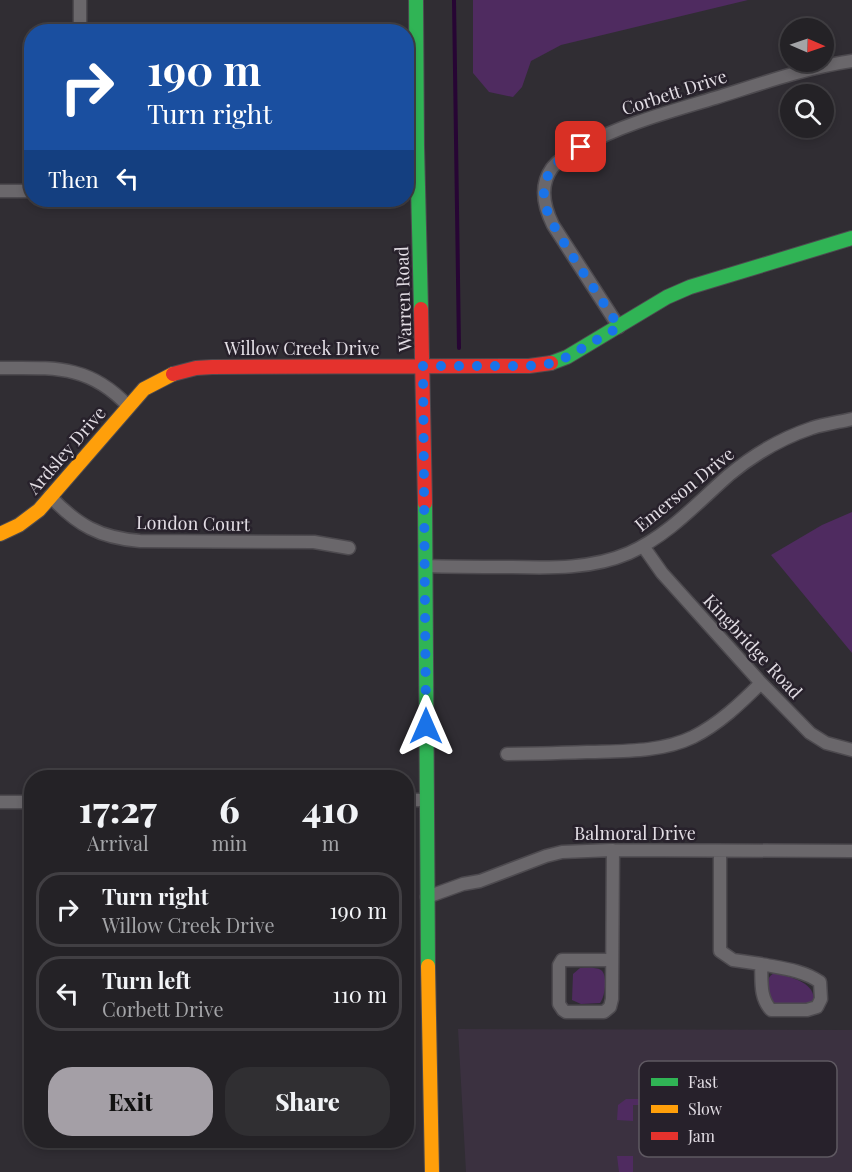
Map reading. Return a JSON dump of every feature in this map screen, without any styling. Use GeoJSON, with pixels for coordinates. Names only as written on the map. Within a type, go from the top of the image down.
{"type":"FeatureCollection","features":[{"type":"Feature","properties":{"kind":"main road","name":"Warren Road"},"geometry":{"type":"LineString","coordinates":[[414,95],[416,0]]}},
{"type":"Feature","properties":{"kind":"main road","name":"Warren Road"},"geometry":{"type":"LineString","coordinates":[[413,207],[423,366],[427,897],[432,1172]]}},
{"type":"Feature","properties":{"kind":"main road","name":"Willow Creek Drive"},"geometry":{"type":"LineString","coordinates":[[128,406],[144,389],[158,381],[176,372],[196,368],[548,364],[567,357],[667,297],[690,287],[852,238]]}},
{"type":"Feature","properties":{"kind":"main road","name":"Ardsley Drive"},"geometry":{"type":"LineString","coordinates":[[0,534],[19,525],[39,510],[128,406]]}},
{"type":"Feature","properties":{"kind":"street"},"geometry":{"type":"LineString","coordinates":[[80,0],[80,24]]}},
{"type":"Feature","properties":{"kind":"street","name":"Corbett Drive"},"geometry":{"type":"LineString","coordinates":[[619,327],[547,214],[545,183],[552,169],[568,154],[612,131],[631,124],[796,73],[852,61]]}},
{"type":"Feature","properties":{"kind":"street"},"geometry":{"type":"LineString","coordinates":[[0,191],[24,191]]}},
{"type":"Feature","properties":{"kind":"street"},"geometry":{"type":"LineString","coordinates":[[0,368],[50,368],[81,374],[110,389],[128,406]]}},
{"type":"Feature","properties":{"kind":"street","name":"Emerson Drive"},"geometry":{"type":"LineString","coordinates":[[426,566],[573,567],[610,560],[643,546],[673,526],[730,474],[770,447],[813,427],[852,419]]}},
{"type":"Feature","properties":{"kind":"street","name":"London Court"},"geometry":{"type":"LineString","coordinates":[[50,496],[64,512],[84,526],[103,535],[123,540],[314,542],[349,548]]}},
{"type":"Feature","properties":{"kind":"street","name":"Kingbridge Road"},"geometry":{"type":"LineString","coordinates":[[643,546],[662,573],[761,683],[810,733],[826,743],[852,750]]}},
{"type":"Feature","properties":{"kind":"street"},"geometry":{"type":"LineString","coordinates":[[507,754],[623,751],[664,747],[693,737],[712,726],[740,704],[761,683]]}},
{"type":"Feature","properties":{"kind":"street"},"geometry":{"type":"LineString","coordinates":[[414,800],[426,800]]}},
{"type":"Feature","properties":{"kind":"street"},"geometry":{"type":"LineString","coordinates":[[0,802],[24,802]]}},
{"type":"Feature","properties":{"kind":"street"},"geometry":{"type":"LineString","coordinates":[[612,960],[562,960],[559,965],[559,1004],[562,1010],[566,1012],[604,1012],[610,1007],[612,999],[613,850]]}},
{"type":"Feature","properties":{"kind":"street","name":"Balmoral Drive"},"geometry":{"type":"LineString","coordinates":[[427,897],[463,884],[480,881],[546,855],[562,852],[613,850],[852,851]]}},
{"type":"Feature","properties":{"kind":"street"},"geometry":{"type":"LineString","coordinates":[[720,851],[720,951],[733,960],[761,964],[801,972],[811,976],[820,982],[821,999],[818,1007],[807,1011],[771,1010],[765,1004],[763,997],[761,964]]}},
{"type":"Feature","properties":{"kind":"shaded area"},"geometry":{"type":"Polygon","coordinates":[[[473,0],[748,0],[561,45],[531,61],[522,87],[513,97],[489,92],[473,73],[473,0]]]}},
{"type":"Feature","properties":{"kind":"shaded area"},"geometry":{"type":"Polygon","coordinates":[[[852,512],[852,653],[771,555],[822,525],[852,512]]]}},
{"type":"Feature","properties":{"kind":"shaded area"},"geometry":{"type":"Polygon","coordinates":[[[580,968],[596,968],[603,973],[605,986],[600,1003],[581,1004],[572,1000],[573,974],[580,968]]]}},
{"type":"Feature","properties":{"kind":"shaded area"},"geometry":{"type":"Polygon","coordinates":[[[774,973],[805,984],[812,992],[814,998],[812,1001],[807,1005],[799,1006],[772,1002],[768,997],[768,982],[769,977],[774,973]]]}},
{"type":"Feature","properties":{"kind":"shaded area"},"geometry":{"type":"Polygon","coordinates":[[[458,1029],[852,1030],[852,1172],[466,1172],[458,1029]]]}},
{"type":"Feature","properties":{"kind":"shaded area"},"geometry":{"type":"Polygon","coordinates":[[[626,1099],[639,1099],[639,1105],[633,1105],[633,1121],[617,1120],[618,1105],[626,1099]]]}},
{"type":"Feature","properties":{"kind":"shaded area"},"geometry":{"type":"Polygon","coordinates":[[[617,1156],[633,1156],[633,1172],[619,1172],[617,1156]]]}},
{"type":"Feature","properties":{"kind":"waterway"},"geometry":{"type":"LineString","coordinates":[[454,0],[459,348]]}},
{"type":"Feature","properties":{"kind":"traffic: fast"},"geometry":{"type":"LineString","coordinates":[[416,0],[421,309]]}},
{"type":"Feature","properties":{"kind":"traffic: fast"},"geometry":{"type":"LineString","coordinates":[[551,363],[567,357],[667,297],[690,287],[852,238]]}},
{"type":"Feature","properties":{"kind":"traffic: fast"},"geometry":{"type":"LineString","coordinates":[[425,503],[428,966]]}},
{"type":"Feature","properties":{"kind":"traffic: slow"},"geometry":{"type":"LineString","coordinates":[[0,534],[19,525],[39,510],[144,389],[173,374]]}},
{"type":"Feature","properties":{"kind":"traffic: slow"},"geometry":{"type":"LineString","coordinates":[[428,966],[432,1172]]}},
{"type":"Feature","properties":{"kind":"traffic: jam"},"geometry":{"type":"LineString","coordinates":[[421,309],[425,503]]}},
{"type":"Feature","properties":{"kind":"traffic: jam"},"geometry":{"type":"LineString","coordinates":[[173,374],[196,368],[212,367],[529,366],[551,363]]}},
{"type":"Feature","properties":{"kind":"route"},"geometry":{"type":"LineString","coordinates":[[426,726],[423,366],[548,364],[567,357],[619,327],[553,225],[545,205],[545,183],[552,169],[561,159],[581,147]]}}]}
